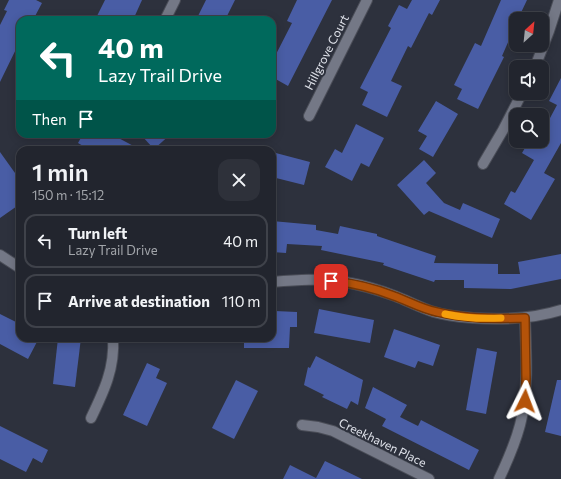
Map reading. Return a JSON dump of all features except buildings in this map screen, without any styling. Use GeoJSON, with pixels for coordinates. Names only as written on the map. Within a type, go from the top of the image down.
{"type":"FeatureCollection","features":[{"type":"Feature","properties":{"kind":"street"},"geometry":{"type":"LineString","coordinates":[[167,16],[175,0]]}},
{"type":"Feature","properties":{"kind":"street","name":"Hillgrove Court"},"geometry":{"type":"LineString","coordinates":[[309,116],[367,0]]}},
{"type":"Feature","properties":{"kind":"street"},"geometry":{"type":"LineString","coordinates":[[538,60],[549,32],[559,0]]}},
{"type":"Feature","properties":{"kind":"street"},"geometry":{"type":"LineString","coordinates":[[483,164],[518,100]]}},
{"type":"Feature","properties":{"kind":"street"},"geometry":{"type":"LineString","coordinates":[[0,255],[16,265]]}},
{"type":"Feature","properties":{"kind":"street"},"geometry":{"type":"LineString","coordinates":[[276,282],[318,280],[344,282],[374,289],[435,312],[460,317],[490,319],[525,318],[561,310]]}},
{"type":"Feature","properties":{"kind":"street"},"geometry":{"type":"LineString","coordinates":[[498,479],[512,450],[525,401],[525,318]]}},
{"type":"Feature","properties":{"kind":"street"},"geometry":{"type":"LineString","coordinates":[[92,418],[111,370],[114,350],[113,342]]}},
{"type":"Feature","properties":{"kind":"street","name":"Creekhaven Place"},"geometry":{"type":"LineString","coordinates":[[302,425],[333,431],[429,479]]}},
{"type":"Feature","properties":{"kind":"slow traffic"},"geometry":{"type":"LineString","coordinates":[[445,314],[460,317],[490,319],[501,318]]}},
{"type":"Feature","properties":{"kind":"route"},"geometry":{"type":"LineString","coordinates":[[331,281],[344,282],[374,289],[435,312],[460,317],[490,319],[525,318],[525,401]]}}]}
